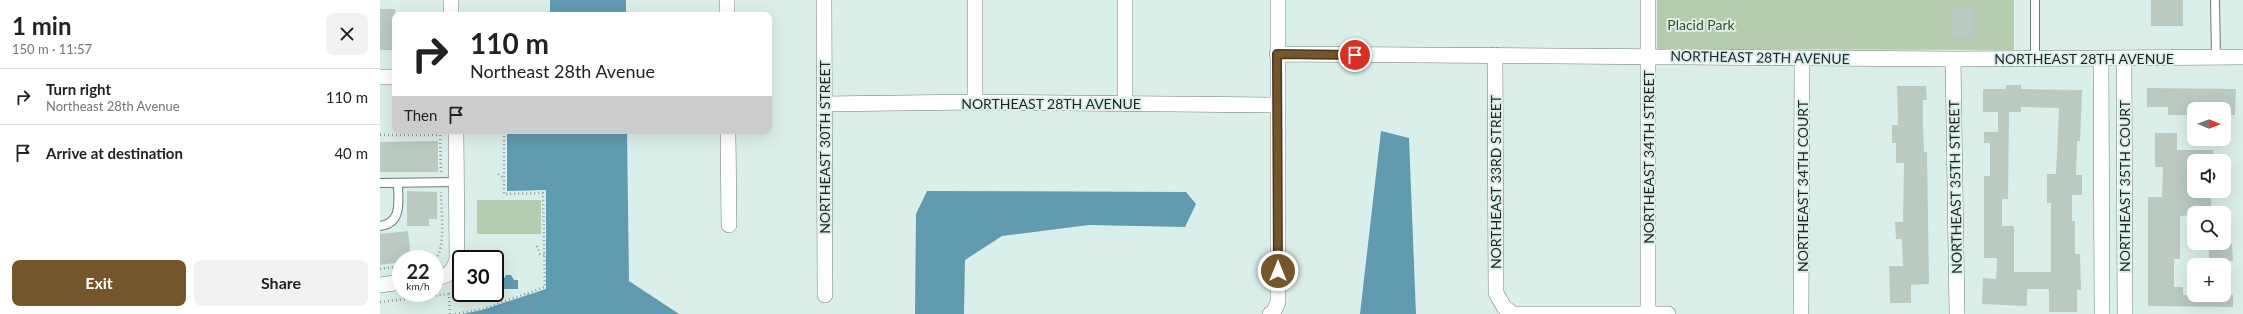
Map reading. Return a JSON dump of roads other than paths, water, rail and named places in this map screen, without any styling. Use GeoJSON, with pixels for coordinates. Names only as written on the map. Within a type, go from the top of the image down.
{"type":"FeatureCollection","features":[{"type":"Feature","properties":{"kind":"street"},"geometry":{"type":"LineString","coordinates":[[451,0],[451,12]]}},
{"type":"Feature","properties":{"kind":"street"},"geometry":{"type":"LineString","coordinates":[[727,0],[727,12]]}},
{"type":"Feature","properties":{"kind":"street","name":"NORTHEAST 30TH STREET"},"geometry":{"type":"LineString","coordinates":[[824,0],[825,295]]}},
{"type":"Feature","properties":{"kind":"street"},"geometry":{"type":"LineString","coordinates":[[975,0],[975,102]]}},
{"type":"Feature","properties":{"kind":"street"},"geometry":{"type":"LineString","coordinates":[[1125,0],[1125,103]]}},
{"type":"Feature","properties":{"kind":"street"},"geometry":{"type":"LineString","coordinates":[[1270,314],[1273,313],[1278,302],[1278,0]]}},
{"type":"Feature","properties":{"kind":"street","name":"NORTHEAST 34TH STREET"},"geometry":{"type":"LineString","coordinates":[[1648,0],[1648,313]]}},
{"type":"Feature","properties":{"kind":"street","name":"NORTHEAST 28TH AVENUE"},"geometry":{"type":"LineString","coordinates":[[1277,54],[1953,59],[2243,57]]}},
{"type":"Feature","properties":{"kind":"street","name":"NORTHEAST 33RD STREET"},"geometry":{"type":"LineString","coordinates":[[1495,55],[1496,293],[1504,307],[1513,314],[1648,313]]}},
{"type":"Feature","properties":{"kind":"street","name":"NORTHEAST 34TH COURT"},"geometry":{"type":"LineString","coordinates":[[1801,314],[1802,58]]}},
{"type":"Feature","properties":{"kind":"street","name":"NORTHEAST 35TH COURT"},"geometry":{"type":"LineString","coordinates":[[2101,58],[2102,314]]}},
{"type":"Feature","properties":{"kind":"street","name":"NORTHEAST 35TH COURT"},"geometry":{"type":"LineString","coordinates":[[2124,58],[2125,314]]}},
{"type":"Feature","properties":{"kind":"street","name":"NORTHEAST 35TH STREET"},"geometry":{"type":"LineString","coordinates":[[1953,59],[1957,314]]}},
{"type":"Feature","properties":{"kind":"street"},"geometry":{"type":"LineString","coordinates":[[380,77],[392,77]]}},
{"type":"Feature","properties":{"kind":"street","name":"NORTHEAST 28TH AVENUE"},"geometry":{"type":"LineString","coordinates":[[824,104],[975,102],[1278,105]]}},
{"type":"Feature","properties":{"kind":"street"},"geometry":{"type":"LineString","coordinates":[[445,274],[457,259],[456,134]]}},
{"type":"Feature","properties":{"kind":"street"},"geometry":{"type":"LineString","coordinates":[[728,134],[729,225]]}},
{"type":"Feature","properties":{"kind":"street"},"geometry":{"type":"LineString","coordinates":[[380,285],[392,283]]}},
{"type":"Feature","properties":{"kind":"street"},"geometry":{"type":"LineString","coordinates":[[1648,313],[1668,314]]}},
{"type":"Feature","properties":{"kind":"lane"},"geometry":{"type":"LineString","coordinates":[[2035,0],[2035,58]]}},
{"type":"Feature","properties":{"kind":"lane"},"geometry":{"type":"LineString","coordinates":[[2215,0],[2216,57]]}},
{"type":"Feature","properties":{"kind":"lane"},"geometry":{"type":"LineString","coordinates":[[380,183],[456,182]]}},
{"type":"Feature","properties":{"kind":"lane"},"geometry":{"type":"LineString","coordinates":[[380,226],[387,225],[396,218],[398,212],[398,183]]}},
{"type":"Feature","properties":{"kind":"water"},"geometry":{"type":"Polygon","coordinates":[[[550,0],[626,0],[626,12],[550,12],[550,0]]]}},
{"type":"Feature","properties":{"kind":"water"},"geometry":{"type":"Polygon","coordinates":[[[1381,131],[1409,138],[1416,314],[1360,314],[1381,131]]]}},
{"type":"Feature","properties":{"kind":"water"},"geometry":{"type":"Polygon","coordinates":[[[507,134],[627,134],[629,281],[679,314],[462,314],[482,310],[546,289],[546,190],[507,191],[507,134]]]}},
{"type":"Feature","properties":{"kind":"water"},"geometry":{"type":"Polygon","coordinates":[[[927,191],[1186,192],[1196,204],[1185,227],[1089,225],[1002,236],[965,260],[964,314],[915,314],[916,214],[927,191]]]}},
{"type":"Feature","properties":{"kind":"water"},"geometry":{"type":"Polygon","coordinates":[[[506,275],[511,275],[514,280],[518,280],[518,289],[504,289],[504,278],[506,275]]]}},
{"type":"Feature","properties":{"kind":"park label","name":"Placid Park"},"geometry":{"type":"Point","coordinates":[1701,24]}}]}
